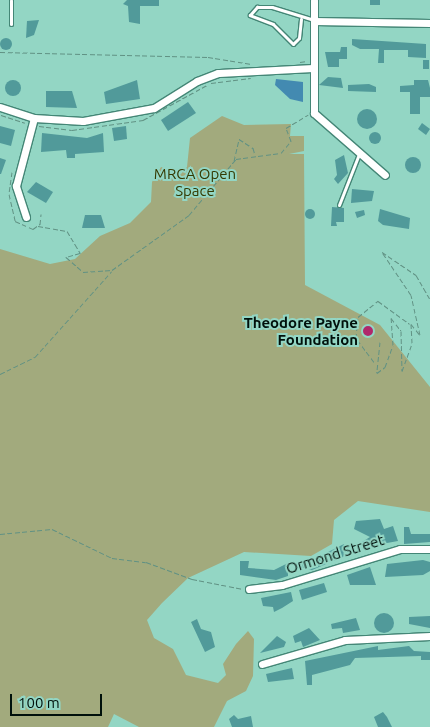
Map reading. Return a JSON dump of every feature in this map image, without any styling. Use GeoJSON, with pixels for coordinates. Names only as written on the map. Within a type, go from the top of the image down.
{"type":"FeatureCollection","features":[{"type":"Feature","properties":{"kind":"street"},"geometry":{"type":"LineString","coordinates":[[314,0],[314,68],[311,112],[385,176]]}},
{"type":"Feature","properties":{"kind":"street"},"geometry":{"type":"LineString","coordinates":[[314,20],[430,23]]}},
{"type":"Feature","properties":{"kind":"street"},"geometry":{"type":"LineString","coordinates":[[0,106],[34,118],[83,121],[136,113],[157,107],[196,81],[218,73],[314,68]]}},
{"type":"Feature","properties":{"kind":"street"},"geometry":{"type":"LineString","coordinates":[[26,217],[16,186],[34,118]]}},
{"type":"Feature","properties":{"kind":"street","name":"Ormond Street"},"geometry":{"type":"LineString","coordinates":[[249,589],[282,585],[400,549],[430,549]]}},
{"type":"Feature","properties":{"kind":"street"},"geometry":{"type":"LineString","coordinates":[[262,664],[345,640],[430,636]]}},
{"type":"Feature","properties":{"kind":"lane"},"geometry":{"type":"LineString","coordinates":[[11,0],[12,24]]}},
{"type":"Feature","properties":{"kind":"lane"},"geometry":{"type":"LineString","coordinates":[[301,19],[299,38],[293,44],[273,24],[250,15],[257,7],[272,7],[301,19],[314,20]]}},
{"type":"Feature","properties":{"kind":"lane"},"geometry":{"type":"LineString","coordinates":[[339,205],[359,153]]}},
{"type":"Feature","properties":{"kind":"path"},"geometry":{"type":"LineString","coordinates":[[0,52],[208,57],[260,64]]}},
{"type":"Feature","properties":{"kind":"path"},"geometry":{"type":"LineString","coordinates":[[294,62],[307,61]]}},
{"type":"Feature","properties":{"kind":"path"},"geometry":{"type":"LineString","coordinates":[[234,162],[255,156],[281,153],[291,141],[286,128],[306,120],[311,112]]}},
{"type":"Feature","properties":{"kind":"path"},"geometry":{"type":"LineString","coordinates":[[0,374],[35,357],[104,283],[112,270],[189,215],[234,162],[239,139],[253,148],[255,156]]}},
{"type":"Feature","properties":{"kind":"path"},"geometry":{"type":"LineString","coordinates":[[38,226],[67,231],[80,253],[66,257],[82,272],[112,270]]}},
{"type":"Feature","properties":{"kind":"path"},"geometry":{"type":"LineString","coordinates":[[411,324],[412,343],[402,371],[401,331],[391,318],[394,336],[390,357],[377,372],[374,362],[356,338],[358,317],[378,301],[411,324],[420,336],[410,295],[382,252],[416,275],[430,299]]}},
{"type":"Feature","properties":{"kind":"path"},"geometry":{"type":"LineString","coordinates":[[374,362],[380,342]]}},
{"type":"Feature","properties":{"kind":"path"},"geometry":{"type":"LineString","coordinates":[[0,534],[52,529],[112,558],[146,562],[216,586],[249,589]]}},
{"type":"Feature","properties":{"kind":"green space","name":"MRCA Open Space"},"geometry":{"type":"Polygon","coordinates":[[[222,116],[244,125],[291,124],[290,136],[304,136],[304,151],[289,154],[304,154],[305,285],[380,325],[430,387],[430,512],[358,501],[334,520],[332,544],[311,556],[244,552],[188,578],[162,603],[147,620],[154,638],[173,649],[186,675],[218,683],[226,675],[223,664],[236,644],[248,631],[254,639],[253,676],[246,691],[227,701],[214,727],[139,727],[114,714],[108,727],[0,727],[0,249],[50,264],[75,259],[100,236],[130,223],[151,202],[152,182],[161,167],[181,174],[187,167],[190,138],[222,116]]]}},
{"type":"Feature","properties":{"kind":"water"},"geometry":{"type":"Polygon","coordinates":[[[276,79],[303,82],[303,102],[290,99],[275,85],[276,79]]]}},
{"type":"Feature","properties":{"kind":"building"},"geometry":{"type":"Polygon","coordinates":[[[127,0],[159,0],[159,6],[140,6],[140,24],[129,22],[128,6],[123,4],[127,0]]]}},
{"type":"Feature","properties":{"kind":"building"},"geometry":{"type":"Polygon","coordinates":[[[370,0],[380,0],[380,5],[370,5],[370,0]]]}},
{"type":"Feature","properties":{"kind":"building"},"geometry":{"type":"Polygon","coordinates":[[[39,20],[34,35],[26,38],[27,21],[39,20]]]}},
{"type":"Feature","properties":{"kind":"building"},"geometry":{"type":"Polygon","coordinates":[[[4,38],[8,38],[12,44],[8,50],[4,50],[0,46],[0,42],[4,38]]]}},
{"type":"Feature","properties":{"kind":"building"},"geometry":{"type":"Polygon","coordinates":[[[352,39],[426,44],[426,58],[408,57],[408,50],[384,50],[384,63],[378,63],[379,49],[360,49],[352,45],[352,39]]]}},
{"type":"Feature","properties":{"kind":"building"},"geometry":{"type":"Polygon","coordinates":[[[341,47],[347,47],[347,59],[339,59],[339,67],[328,67],[325,52],[340,52],[341,47]]]}},
{"type":"Feature","properties":{"kind":"building"},"geometry":{"type":"Polygon","coordinates":[[[423,60],[429,60],[429,69],[423,69],[423,60]]]}},
{"type":"Feature","properties":{"kind":"building"},"geometry":{"type":"Polygon","coordinates":[[[328,77],[341,78],[343,88],[319,85],[328,77]]]}},
{"type":"Feature","properties":{"kind":"building"},"geometry":{"type":"Polygon","coordinates":[[[13,80],[21,88],[13,96],[5,88],[13,80]]]}},
{"type":"Feature","properties":{"kind":"building"},"geometry":{"type":"Polygon","coordinates":[[[137,80],[140,99],[106,104],[104,92],[137,80]]]}},
{"type":"Feature","properties":{"kind":"building"},"geometry":{"type":"Polygon","coordinates":[[[414,80],[428,80],[430,88],[430,97],[420,97],[420,114],[410,114],[410,92],[400,92],[400,86],[414,85],[414,80]]]}},
{"type":"Feature","properties":{"kind":"building"},"geometry":{"type":"Polygon","coordinates":[[[369,84],[376,87],[376,92],[348,91],[348,85],[369,84]]]}},
{"type":"Feature","properties":{"kind":"building"},"geometry":{"type":"Polygon","coordinates":[[[46,91],[72,91],[77,108],[46,107],[46,91]]]}},
{"type":"Feature","properties":{"kind":"building"},"geometry":{"type":"Polygon","coordinates":[[[188,102],[196,113],[168,131],[161,120],[188,102]]]}},
{"type":"Feature","properties":{"kind":"building"},"geometry":{"type":"Polygon","coordinates":[[[367,109],[374,112],[377,119],[374,126],[367,129],[360,126],[357,119],[360,112],[367,109]]]}},
{"type":"Feature","properties":{"kind":"building"},"geometry":{"type":"Polygon","coordinates":[[[422,123],[430,129],[426,135],[418,129],[422,123]]]}},
{"type":"Feature","properties":{"kind":"building"},"geometry":{"type":"Polygon","coordinates":[[[0,126],[15,130],[11,146],[0,143],[0,126]]]}},
{"type":"Feature","properties":{"kind":"building"},"geometry":{"type":"Polygon","coordinates":[[[126,126],[127,139],[114,141],[112,128],[126,126]]]}},
{"type":"Feature","properties":{"kind":"building"},"geometry":{"type":"Polygon","coordinates":[[[375,132],[381,138],[375,144],[369,138],[375,132]]]}},
{"type":"Feature","properties":{"kind":"building"},"geometry":{"type":"Polygon","coordinates":[[[42,133],[87,138],[103,133],[104,152],[75,154],[75,158],[67,158],[66,150],[41,152],[42,133]]]}},
{"type":"Feature","properties":{"kind":"building"},"geometry":{"type":"Polygon","coordinates":[[[344,155],[348,173],[338,184],[334,179],[337,175],[335,160],[344,155]]]}},
{"type":"Feature","properties":{"kind":"building"},"geometry":{"type":"Polygon","coordinates":[[[413,157],[421,165],[413,173],[405,165],[413,157]]]}},
{"type":"Feature","properties":{"kind":"building"},"geometry":{"type":"Polygon","coordinates":[[[0,158],[6,160],[1,174],[0,174],[0,158]]]}},
{"type":"Feature","properties":{"kind":"building"},"geometry":{"type":"Polygon","coordinates":[[[36,182],[53,192],[46,203],[27,192],[36,182]]]}},
{"type":"Feature","properties":{"kind":"building"},"geometry":{"type":"Polygon","coordinates":[[[352,189],[374,191],[372,201],[351,203],[352,189]]]}},
{"type":"Feature","properties":{"kind":"building"},"geometry":{"type":"Polygon","coordinates":[[[332,207],[344,208],[344,222],[336,222],[337,226],[331,226],[332,207]]]}},
{"type":"Feature","properties":{"kind":"building"},"geometry":{"type":"Polygon","coordinates":[[[308,209],[312,209],[315,214],[314,218],[308,219],[305,216],[305,212],[308,209]]]}},
{"type":"Feature","properties":{"kind":"building"},"geometry":{"type":"Polygon","coordinates":[[[380,209],[410,218],[409,229],[383,225],[378,221],[380,209]]]}},
{"type":"Feature","properties":{"kind":"building"},"geometry":{"type":"Polygon","coordinates":[[[364,210],[365,215],[357,218],[355,212],[364,210]]]}},
{"type":"Feature","properties":{"kind":"building"},"geometry":{"type":"Polygon","coordinates":[[[85,215],[101,215],[105,228],[82,228],[85,215]]]}},
{"type":"Feature","properties":{"kind":"building"},"geometry":{"type":"Polygon","coordinates":[[[380,519],[384,529],[393,526],[398,541],[365,547],[362,542],[370,537],[354,529],[356,521],[380,519]]]}},
{"type":"Feature","properties":{"kind":"building"},"geometry":{"type":"Polygon","coordinates":[[[404,527],[409,527],[411,534],[430,534],[430,542],[404,544],[404,527]]]}},
{"type":"Feature","properties":{"kind":"building"},"geometry":{"type":"Polygon","coordinates":[[[344,544],[345,548],[353,545],[355,552],[312,570],[299,567],[301,560],[308,562],[344,544]]]}},
{"type":"Feature","properties":{"kind":"building"},"geometry":{"type":"Polygon","coordinates":[[[423,560],[430,562],[430,571],[423,575],[385,577],[387,564],[423,560]]]}},
{"type":"Feature","properties":{"kind":"building"},"geometry":{"type":"Polygon","coordinates":[[[240,561],[249,561],[248,568],[274,570],[288,563],[288,576],[276,580],[240,575],[240,561]]]}},
{"type":"Feature","properties":{"kind":"building"},"geometry":{"type":"Polygon","coordinates":[[[370,567],[376,585],[350,585],[347,575],[370,567]]]}},
{"type":"Feature","properties":{"kind":"building"},"geometry":{"type":"Polygon","coordinates":[[[324,583],[327,592],[302,600],[299,590],[324,583]]]}},
{"type":"Feature","properties":{"kind":"building"},"geometry":{"type":"Polygon","coordinates":[[[291,592],[293,601],[274,612],[273,607],[263,606],[261,598],[291,592]]]}},
{"type":"Feature","properties":{"kind":"building"},"geometry":{"type":"Polygon","coordinates":[[[384,613],[391,616],[394,623],[391,630],[384,633],[377,630],[374,623],[377,616],[384,613]]]}},
{"type":"Feature","properties":{"kind":"building"},"geometry":{"type":"Polygon","coordinates":[[[430,616],[430,628],[409,624],[409,617],[430,616]]]}},
{"type":"Feature","properties":{"kind":"building"},"geometry":{"type":"Polygon","coordinates":[[[356,618],[360,630],[343,633],[342,628],[332,629],[331,624],[356,618]]]}},
{"type":"Feature","properties":{"kind":"building"},"geometry":{"type":"Polygon","coordinates":[[[197,619],[201,629],[211,632],[215,647],[205,652],[191,622],[197,619]]]}},
{"type":"Feature","properties":{"kind":"building"},"geometry":{"type":"Polygon","coordinates":[[[309,628],[320,640],[303,647],[301,641],[295,643],[293,636],[309,628]]]}},
{"type":"Feature","properties":{"kind":"building"},"geometry":{"type":"Polygon","coordinates":[[[277,636],[286,642],[284,647],[260,653],[277,636]]]}},
{"type":"Feature","properties":{"kind":"building"},"geometry":{"type":"Polygon","coordinates":[[[378,646],[378,650],[409,646],[414,651],[430,652],[430,660],[421,660],[421,656],[355,658],[350,665],[312,675],[312,685],[307,685],[305,661],[378,646]]]}},
{"type":"Feature","properties":{"kind":"building"},"geometry":{"type":"Polygon","coordinates":[[[292,668],[294,679],[268,682],[266,674],[292,668]]]}},
{"type":"Feature","properties":{"kind":"building"},"geometry":{"type":"Polygon","coordinates":[[[383,712],[392,727],[378,727],[374,717],[383,712]]]}},
{"type":"Feature","properties":{"kind":"building"},"geometry":{"type":"Polygon","coordinates":[[[234,715],[238,719],[251,716],[253,727],[232,727],[229,719],[234,715]]]}},
{"type":"Feature","properties":{"kind":"place","name":"Theodore Payne Foundation"},"geometry":{"type":"Point","coordinates":[368,331]}}]}
